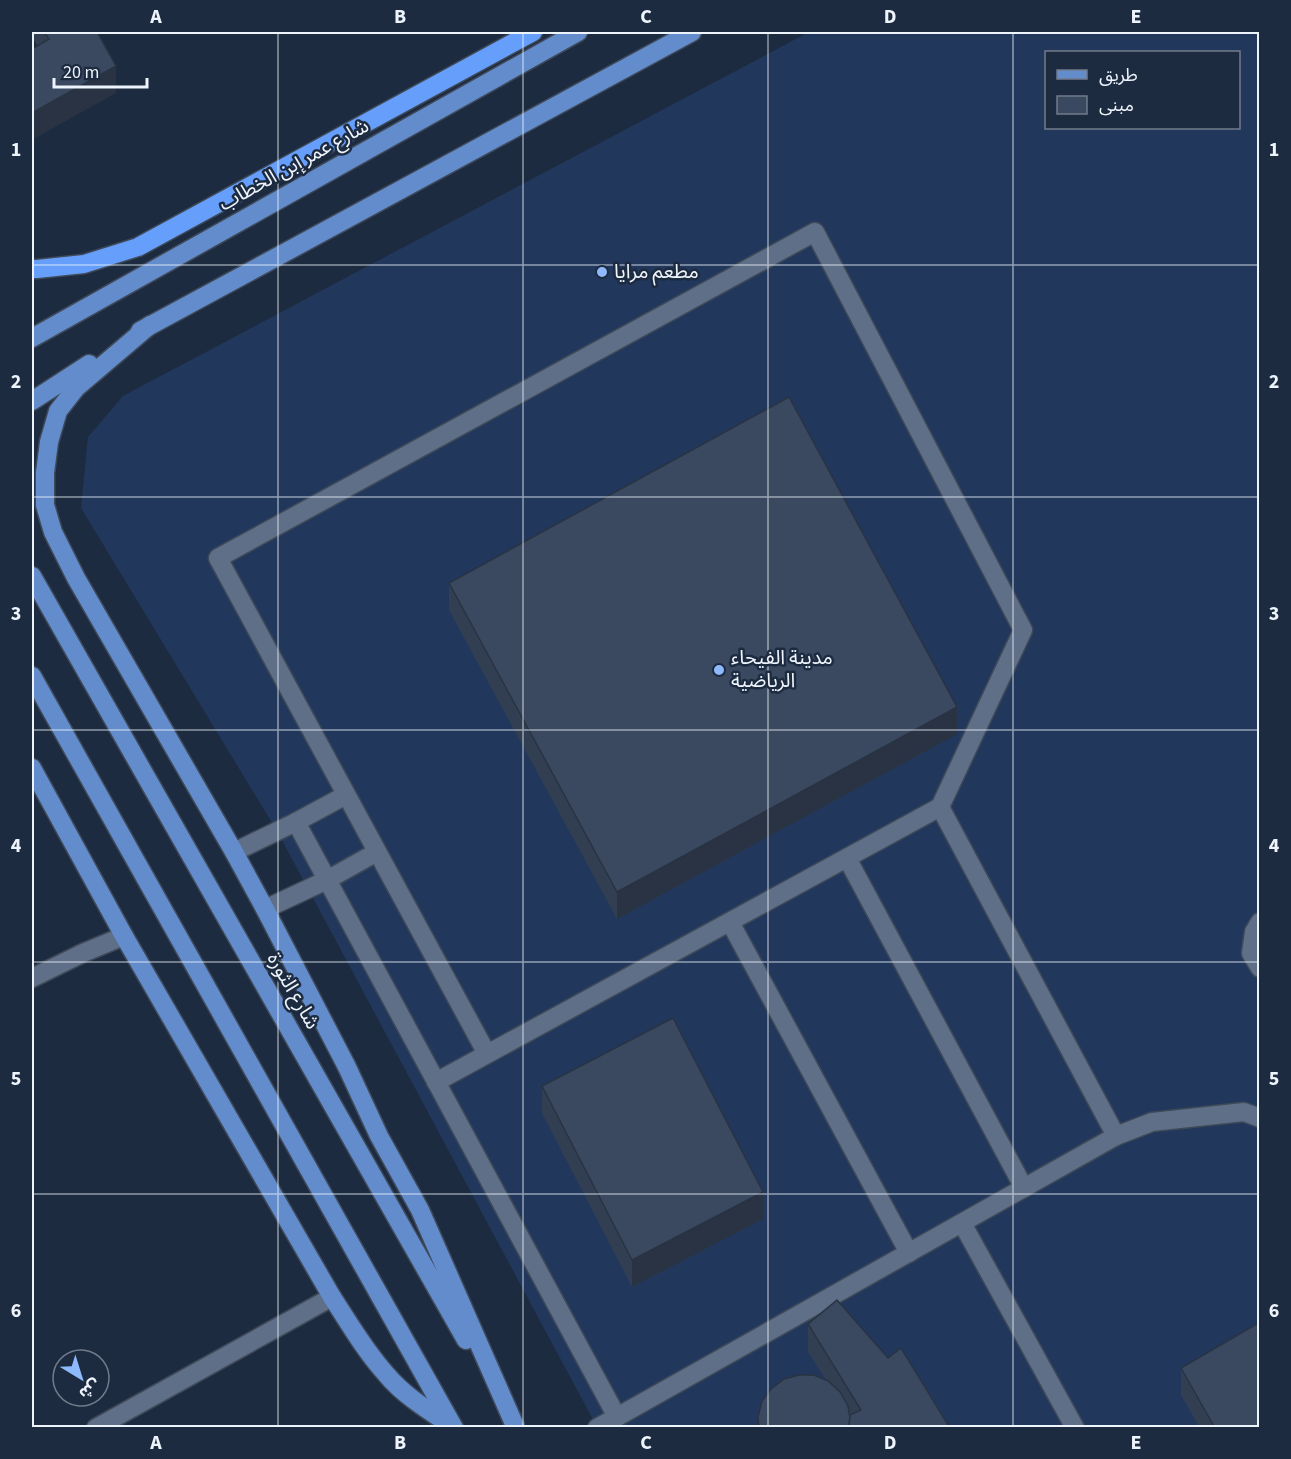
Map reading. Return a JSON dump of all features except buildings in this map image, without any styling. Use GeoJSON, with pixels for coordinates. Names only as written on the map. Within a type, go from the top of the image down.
{"type":"FeatureCollection","features":[{"type":"Feature","properties":{"kind":"highway"},"geometry":{"type":"LineString","coordinates":[[32,269],[84,264],[138,247],[533,32]]}},
{"type":"Feature","properties":{"kind":"main road","name":"شارع عمر إبن الخطاب"},"geometry":{"type":"LineString","coordinates":[[32,338],[578,32]]}},
{"type":"Feature","properties":{"kind":"main road"},"geometry":{"type":"LineString","coordinates":[[32,401],[150,324],[692,32]]}},
{"type":"Feature","properties":{"kind":"main road"},"geometry":{"type":"LineString","coordinates":[[150,324],[76,388],[58,411],[45,473],[45,505],[53,532],[76,578],[234,852],[347,1067],[379,1136],[420,1210],[515,1427]]}},
{"type":"Feature","properties":{"kind":"main road"},"geometry":{"type":"LineString","coordinates":[[32,507],[53,532]]}},
{"type":"Feature","properties":{"kind":"main road","name":"شارع الثورة"},"geometry":{"type":"LineString","coordinates":[[32,576],[515,1427]]}},
{"type":"Feature","properties":{"kind":"main road"},"geometry":{"type":"LineString","coordinates":[[32,676],[454,1428]]}},
{"type":"Feature","properties":{"kind":"main road"},"geometry":{"type":"LineString","coordinates":[[32,768],[124,936],[332,1297],[387,1376],[423,1407],[454,1428]]}},
{"type":"Feature","properties":{"kind":"lane"},"geometry":{"type":"LineString","coordinates":[[436,1082],[940,807],[1023,630],[815,232],[218,558],[487,1054]]}},
{"type":"Feature","properties":{"kind":"lane"},"geometry":{"type":"LineString","coordinates":[[234,852],[346,795]]}},
{"type":"Feature","properties":{"kind":"lane"},"geometry":{"type":"LineString","coordinates":[[940,807],[1116,1136]]}},
{"type":"Feature","properties":{"kind":"lane"},"geometry":{"type":"LineString","coordinates":[[296,822],[617,1418]]}},
{"type":"Feature","properties":{"kind":"lane"},"geometry":{"type":"LineString","coordinates":[[265,909],[327,880],[377,852]]}},
{"type":"Feature","properties":{"kind":"lane"},"geometry":{"type":"LineString","coordinates":[[847,858],[1024,1188]]}},
{"type":"Feature","properties":{"kind":"lane"},"geometry":{"type":"LineString","coordinates":[[730,922],[909,1254]]}},
{"type":"Feature","properties":{"kind":"lane"},"geometry":{"type":"LineString","coordinates":[[1260,922],[1254,932],[1251,953],[1260,968]]}},
{"type":"Feature","properties":{"kind":"lane"},"geometry":{"type":"LineString","coordinates":[[32,978],[124,936]]}},
{"type":"Feature","properties":{"kind":"lane"},"geometry":{"type":"LineString","coordinates":[[597,1428],[1116,1136],[1152,1122],[1244,1112],[1260,1118]]}},
{"type":"Feature","properties":{"kind":"lane"},"geometry":{"type":"LineString","coordinates":[[962,1223],[1075,1428]]}},
{"type":"Feature","properties":{"kind":"lane"},"geometry":{"type":"LineString","coordinates":[[104,1426],[332,1297]]}},
{"type":"Feature","properties":{"kind":"shaded area","name":"مدينة الفيحاء الرياضية"},"geometry":{"type":"Polygon","coordinates":[[[809,32],[1259,32],[1259,1427],[597,1427],[277,831],[81,508],[88,437],[123,396],[809,32]]]}},
{"type":"Feature","properties":{"kind":"place","name":"مطعم مرايا"},"geometry":{"type":"Point","coordinates":[602,272]}},
{"type":"Feature","properties":{"kind":"place","name":"مدينة الفيحاء الرياضية"},"geometry":{"type":"Point","coordinates":[719,670]}}]}
